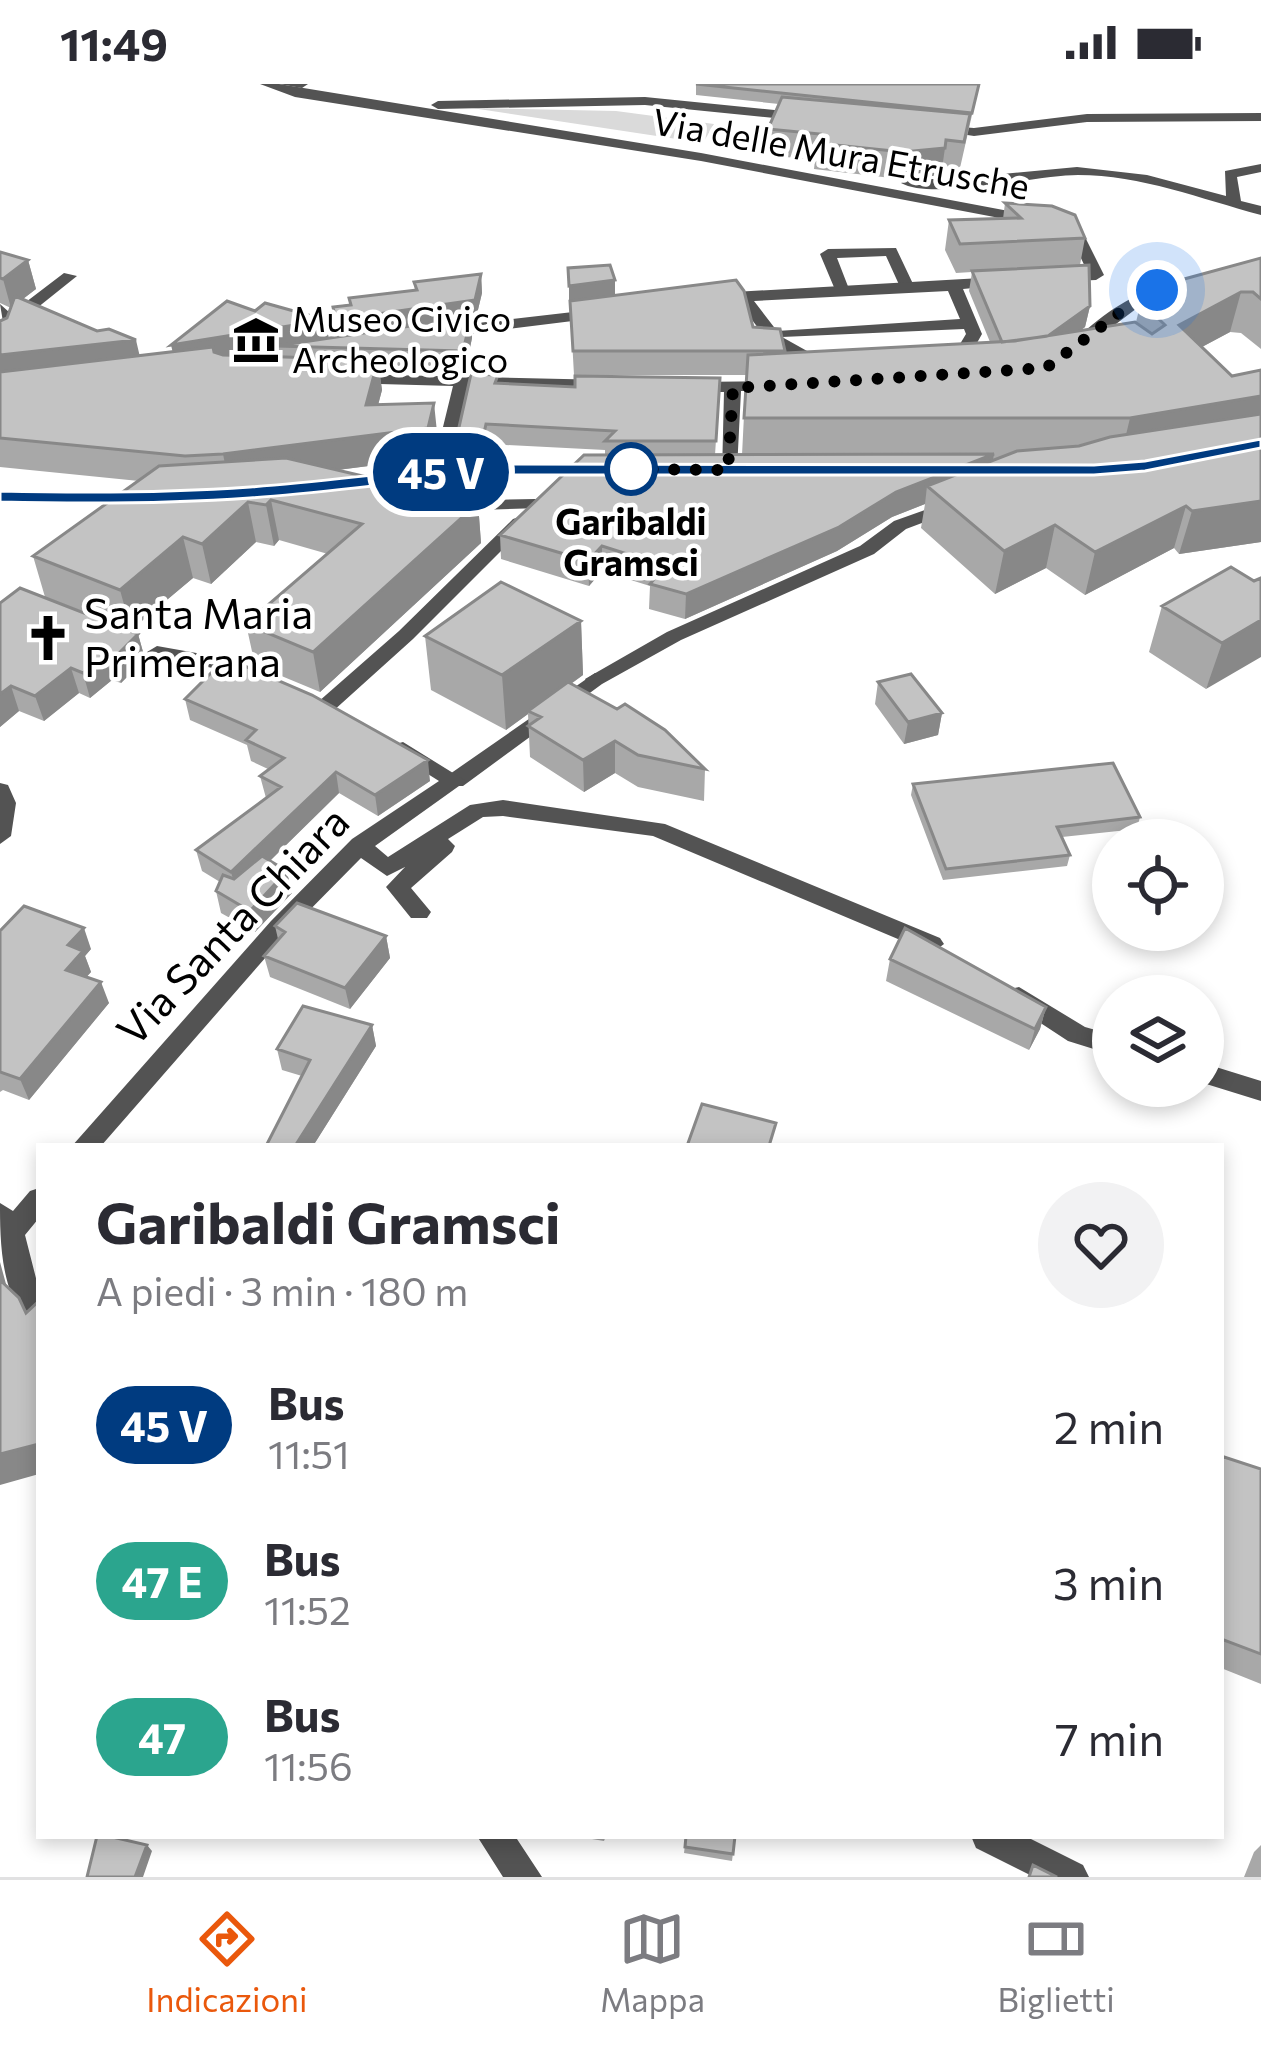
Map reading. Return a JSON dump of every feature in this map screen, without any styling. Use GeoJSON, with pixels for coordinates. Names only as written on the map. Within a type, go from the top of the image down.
{"type":"FeatureCollection","features":[{"type":"Feature","properties":{"kind":"main road"},"geometry":{"type":"LineString","coordinates":[[330,483],[441,472],[618,469]]}},
{"type":"Feature","properties":{"kind":"main road"},"geometry":{"type":"LineString","coordinates":[[718,470],[752,470]]}},
{"type":"Feature","properties":{"kind":"main road"},"geometry":{"type":"LineString","coordinates":[[0,497],[115,500],[161,494]]}},
{"type":"Feature","properties":{"kind":"street","name":"Via delle Mura Etrusche"},"geometry":{"type":"LineString","coordinates":[[266,84],[786,172],[1052,224],[1079,238],[1096,275],[1029,280]]}},
{"type":"Feature","properties":{"kind":"street"},"geometry":{"type":"LineString","coordinates":[[285,84],[302,84]]}},
{"type":"Feature","properties":{"kind":"street"},"geometry":{"type":"LineString","coordinates":[[406,111],[433,105],[628,100],[812,117]]}},
{"type":"Feature","properties":{"kind":"street"},"geometry":{"type":"LineString","coordinates":[[908,127],[974,132],[1087,118],[1261,117]]}},
{"type":"Feature","properties":{"kind":"street"},"geometry":{"type":"LineString","coordinates":[[1234,203],[1230,174],[1261,168]]}},
{"type":"Feature","properties":{"kind":"street"},"geometry":{"type":"LineString","coordinates":[[786,172],[939,186],[998,176],[1105,172],[1192,188],[1261,211]]}},
{"type":"Feature","properties":{"kind":"street"},"geometry":{"type":"LineString","coordinates":[[841,289],[828,254],[891,251],[906,286]]}},
{"type":"Feature","properties":{"kind":"street"},"geometry":{"type":"LineString","coordinates":[[1088,360],[1064,361],[1148,293],[1181,282],[1261,271]]}},
{"type":"Feature","properties":{"kind":"street"},"geometry":{"type":"LineString","coordinates":[[0,347],[11,333],[6,315],[69,276]]}},
{"type":"Feature","properties":{"kind":"street"},"geometry":{"type":"LineString","coordinates":[[703,300],[1009,281]]}},
{"type":"Feature","properties":{"kind":"street"},"geometry":{"type":"LineString","coordinates":[[745,295],[783,334],[820,352],[952,345],[968,336],[946,284]]}},
{"type":"Feature","properties":{"kind":"street"},"geometry":{"type":"LineString","coordinates":[[954,286],[974,334],[963,354],[813,361],[776,341],[745,295],[954,286]]}},
{"type":"Feature","properties":{"kind":"street"},"geometry":{"type":"LineString","coordinates":[[760,310],[955,302]]}},
{"type":"Feature","properties":{"kind":"street"},"geometry":{"type":"LineString","coordinates":[[412,335],[615,312]]}},
{"type":"Feature","properties":{"kind":"street"},"geometry":{"type":"LineString","coordinates":[[320,378],[620,386]]}},
{"type":"Feature","properties":{"kind":"street"},"geometry":{"type":"LineString","coordinates":[[441,472],[462,382]]}},
{"type":"Feature","properties":{"kind":"street"},"geometry":{"type":"LineString","coordinates":[[666,387],[793,385]]}},
{"type":"Feature","properties":{"kind":"street"},"geometry":{"type":"LineString","coordinates":[[718,470],[733,388]]}},
{"type":"Feature","properties":{"kind":"street"},"geometry":{"type":"LineString","coordinates":[[324,707],[500,544],[572,469]]}},
{"type":"Feature","properties":{"kind":"street"},"geometry":{"type":"LineString","coordinates":[[330,483],[364,502]]}},
{"type":"Feature","properties":{"kind":"street","name":"Via Santa Chiara"},"geometry":{"type":"LineString","coordinates":[[88,1143],[278,926],[361,845],[595,679],[674,636],[867,550],[900,525],[970,498]]}},
{"type":"Feature","properties":{"kind":"street"},"geometry":{"type":"LineString","coordinates":[[435,506],[535,504]]}},
{"type":"Feature","properties":{"kind":"street"},"geometry":{"type":"LineString","coordinates":[[147,648],[223,663],[264,680]]}},
{"type":"Feature","properties":{"kind":"street"},"geometry":{"type":"LineString","coordinates":[[376,734],[455,781]]}},
{"type":"Feature","properties":{"kind":"street"},"geometry":{"type":"LineString","coordinates":[[0,790],[4,803],[0,836]]}},
{"type":"Feature","properties":{"kind":"street"},"geometry":{"type":"LineString","coordinates":[[361,845],[387,868],[478,810],[503,808],[657,830],[923,938],[963,962]]}},
{"type":"Feature","properties":{"kind":"street"},"geometry":{"type":"LineString","coordinates":[[419,912],[397,887],[471,823],[478,810]]}},
{"type":"Feature","properties":{"kind":"street"},"geometry":{"type":"LineString","coordinates":[[1002,986],[1092,1039]]}},
{"type":"Feature","properties":{"kind":"street"},"geometry":{"type":"LineString","coordinates":[[1224,1080],[1261,1091]]}},
{"type":"Feature","properties":{"kind":"street"},"geometry":{"type":"LineString","coordinates":[[36,1201],[6,1221],[26,1300],[36,1309]]}},
{"type":"Feature","properties":{"kind":"street"},"geometry":{"type":"LineString","coordinates":[[496,1839],[524,1877]]}},
{"type":"Feature","properties":{"kind":"street"},"geometry":{"type":"LineString","coordinates":[[994,1839],[1071,1877]]}},
{"type":"Feature","properties":{"kind":"shaded area"},"geometry":{"type":"Polygon","coordinates":[[[472,108],[616,111],[714,124],[703,143],[472,108]]]}},
{"type":"Feature","properties":{"kind":"building"},"geometry":{"type":"Polygon","coordinates":[[[696,84],[979,84],[972,113],[696,84]]]}},
{"type":"Feature","properties":{"kind":"building"},"geometry":{"type":"Polygon","coordinates":[[[782,97],[970,114],[964,142],[946,140],[945,148],[903,152],[816,143],[820,134],[768,129],[782,97]]]}},
{"type":"Feature","properties":{"kind":"building"},"geometry":{"type":"Polygon","coordinates":[[[1005,203],[1052,206],[1075,215],[1085,238],[960,244],[949,220],[1021,218],[1005,203]]]}},
{"type":"Feature","properties":{"kind":"building"},"geometry":{"type":"Polygon","coordinates":[[[0,252],[28,260],[3,279],[0,252]]]}},
{"type":"Feature","properties":{"kind":"building"},"geometry":{"type":"Polygon","coordinates":[[[1261,258],[1261,299],[1253,292],[1241,292],[1179,325],[1232,376],[1261,370],[1261,396],[1130,418],[744,418],[748,355],[1015,341],[1135,322],[1152,334],[1165,325],[1141,302],[1177,281],[1261,258]]]}},
{"type":"Feature","properties":{"kind":"building"},"geometry":{"type":"Polygon","coordinates":[[[610,265],[615,280],[569,286],[568,268],[610,265]]]}},
{"type":"Feature","properties":{"kind":"building"},"geometry":{"type":"Polygon","coordinates":[[[1089,265],[1090,306],[1048,336],[1002,342],[972,271],[1089,265]]]}},
{"type":"Feature","properties":{"kind":"building"},"geometry":{"type":"Polygon","coordinates":[[[481,274],[475,300],[336,320],[333,307],[351,305],[349,298],[417,290],[414,282],[481,274]]]}},
{"type":"Feature","properties":{"kind":"building"},"geometry":{"type":"Polygon","coordinates":[[[736,280],[744,291],[753,327],[780,329],[785,351],[573,351],[570,301],[736,280]]]}},
{"type":"Feature","properties":{"kind":"building"},"geometry":{"type":"Polygon","coordinates":[[[15,296],[97,331],[109,329],[136,340],[0,355],[0,321],[7,318],[15,296]]]}},
{"type":"Feature","properties":{"kind":"building"},"geometry":{"type":"Polygon","coordinates":[[[227,301],[255,311],[265,303],[326,320],[171,345],[227,301]]]}},
{"type":"Feature","properties":{"kind":"building"},"geometry":{"type":"Polygon","coordinates":[[[471,317],[463,351],[276,346],[471,317]]]}},
{"type":"Feature","properties":{"kind":"building"},"geometry":{"type":"Polygon","coordinates":[[[213,347],[223,355],[378,360],[366,405],[434,403],[428,428],[185,456],[0,438],[0,372],[213,347]]]}},
{"type":"Feature","properties":{"kind":"building"},"geometry":{"type":"Polygon","coordinates":[[[471,374],[498,375],[495,383],[575,387],[575,376],[720,378],[716,441],[605,441],[615,431],[486,424],[475,444],[455,445],[471,374]]]}},
{"type":"Feature","properties":{"kind":"building"},"geometry":{"type":"Polygon","coordinates":[[[1261,414],[1261,501],[1192,511],[1186,506],[1095,552],[1055,525],[1004,551],[927,486],[1017,451],[1079,446],[1261,414]]]}},
{"type":"Feature","properties":{"kind":"building"},"geometry":{"type":"Polygon","coordinates":[[[994,454],[896,492],[839,527],[686,594],[650,584],[665,566],[602,546],[588,561],[500,535],[584,455],[994,454]]]}},
{"type":"Feature","properties":{"kind":"building"},"geometry":{"type":"Polygon","coordinates":[[[286,458],[478,503],[313,652],[246,624],[362,524],[271,500],[266,505],[248,502],[202,544],[183,537],[120,590],[33,556],[159,466],[286,458]]]}},
{"type":"Feature","properties":{"kind":"building"},"geometry":{"type":"Polygon","coordinates":[[[1231,567],[1254,581],[1261,578],[1261,620],[1222,643],[1162,606],[1231,567]]]}},
{"type":"Feature","properties":{"kind":"building"},"geometry":{"type":"Polygon","coordinates":[[[501,582],[581,621],[502,675],[425,636],[501,582]]]}},
{"type":"Feature","properties":{"kind":"building"},"geometry":{"type":"Polygon","coordinates":[[[20,588],[138,634],[114,658],[105,655],[83,673],[71,668],[35,696],[11,686],[0,694],[0,603],[20,588]]]}},
{"type":"Feature","properties":{"kind":"building"},"geometry":{"type":"Polygon","coordinates":[[[226,658],[312,695],[428,760],[375,795],[336,772],[231,872],[196,850],[281,787],[260,776],[284,758],[246,740],[256,730],[185,699],[226,658]]]}},
{"type":"Feature","properties":{"kind":"building"},"geometry":{"type":"Polygon","coordinates":[[[911,674],[942,713],[908,722],[878,682],[911,674]]]}},
{"type":"Feature","properties":{"kind":"building"},"geometry":{"type":"Polygon","coordinates":[[[568,682],[617,709],[625,704],[665,730],[705,769],[638,755],[615,741],[583,760],[528,726],[541,717],[528,711],[568,682]]]}},
{"type":"Feature","properties":{"kind":"building"},"geometry":{"type":"Polygon","coordinates":[[[1113,763],[1140,817],[1092,819],[1092,823],[1057,827],[1070,855],[946,869],[913,784],[1113,763]]]}},
{"type":"Feature","properties":{"kind":"building"},"geometry":{"type":"Polygon","coordinates":[[[262,856],[287,871],[250,911],[216,891],[223,875],[234,879],[262,856]]]}},
{"type":"Feature","properties":{"kind":"building"},"geometry":{"type":"Polygon","coordinates":[[[297,903],[386,936],[345,988],[264,956],[285,932],[275,926],[297,903]]]}},
{"type":"Feature","properties":{"kind":"building"},"geometry":{"type":"Polygon","coordinates":[[[24,906],[84,928],[68,945],[83,951],[66,970],[101,982],[20,1079],[0,1072],[0,931],[24,906]]]}},
{"type":"Feature","properties":{"kind":"building"},"geometry":{"type":"Polygon","coordinates":[[[905,928],[1046,1007],[1035,1029],[890,959],[905,928]]]}},
{"type":"Feature","properties":{"kind":"building"},"geometry":{"type":"Polygon","coordinates":[[[303,1006],[372,1025],[297,1143],[268,1143],[310,1060],[277,1049],[303,1006]]]}},
{"type":"Feature","properties":{"kind":"building"},"geometry":{"type":"Polygon","coordinates":[[[702,1104],[776,1123],[770,1143],[688,1143],[702,1104]]]}},
{"type":"Feature","properties":{"kind":"building"},"geometry":{"type":"Polygon","coordinates":[[[0,1280],[19,1298],[26,1313],[36,1304],[36,1445],[0,1454],[0,1280]]]}},
{"type":"Feature","properties":{"kind":"building"},"geometry":{"type":"Polygon","coordinates":[[[1224,1457],[1261,1469],[1261,1654],[1224,1640],[1224,1457]]]}},
{"type":"Feature","properties":{"kind":"building"},"geometry":{"type":"Polygon","coordinates":[[[96,1839],[147,1845],[135,1877],[87,1877],[96,1839]]]}},
{"type":"Feature","properties":{"kind":"building"},"geometry":{"type":"Polygon","coordinates":[[[686,1839],[735,1839],[733,1854],[685,1847],[686,1839]]]}},
{"type":"Feature","properties":{"kind":"building"},"geometry":{"type":"Polygon","coordinates":[[[1033,1865],[1057,1877],[1029,1877],[1033,1865]]]}},
{"type":"Feature","properties":{"kind":"bus line"},"geometry":{"type":"LineString","coordinates":[[0,497],[115,500],[161,494],[253,493],[441,472],[508,470],[1094,470],[1145,466],[1261,444]]}},
{"type":"Feature","properties":{"kind":"place","name":"Museo Civico Archeologico"},"geometry":{"type":"Point","coordinates":[256,340]}},
{"type":"Feature","properties":{"kind":"place","name":"Garibaldi Gramsci"},"geometry":{"type":"Point","coordinates":[631,469]}},
{"type":"Feature","properties":{"kind":"place","name":"Santa Maria Primerana"},"geometry":{"type":"Point","coordinates":[48,638]}},
{"type":"Feature","properties":{"kind":"route"},"geometry":{"type":"LineString","coordinates":[[631,469],[728,470],[733,388],[1046,368],[1157,290]]}}]}
